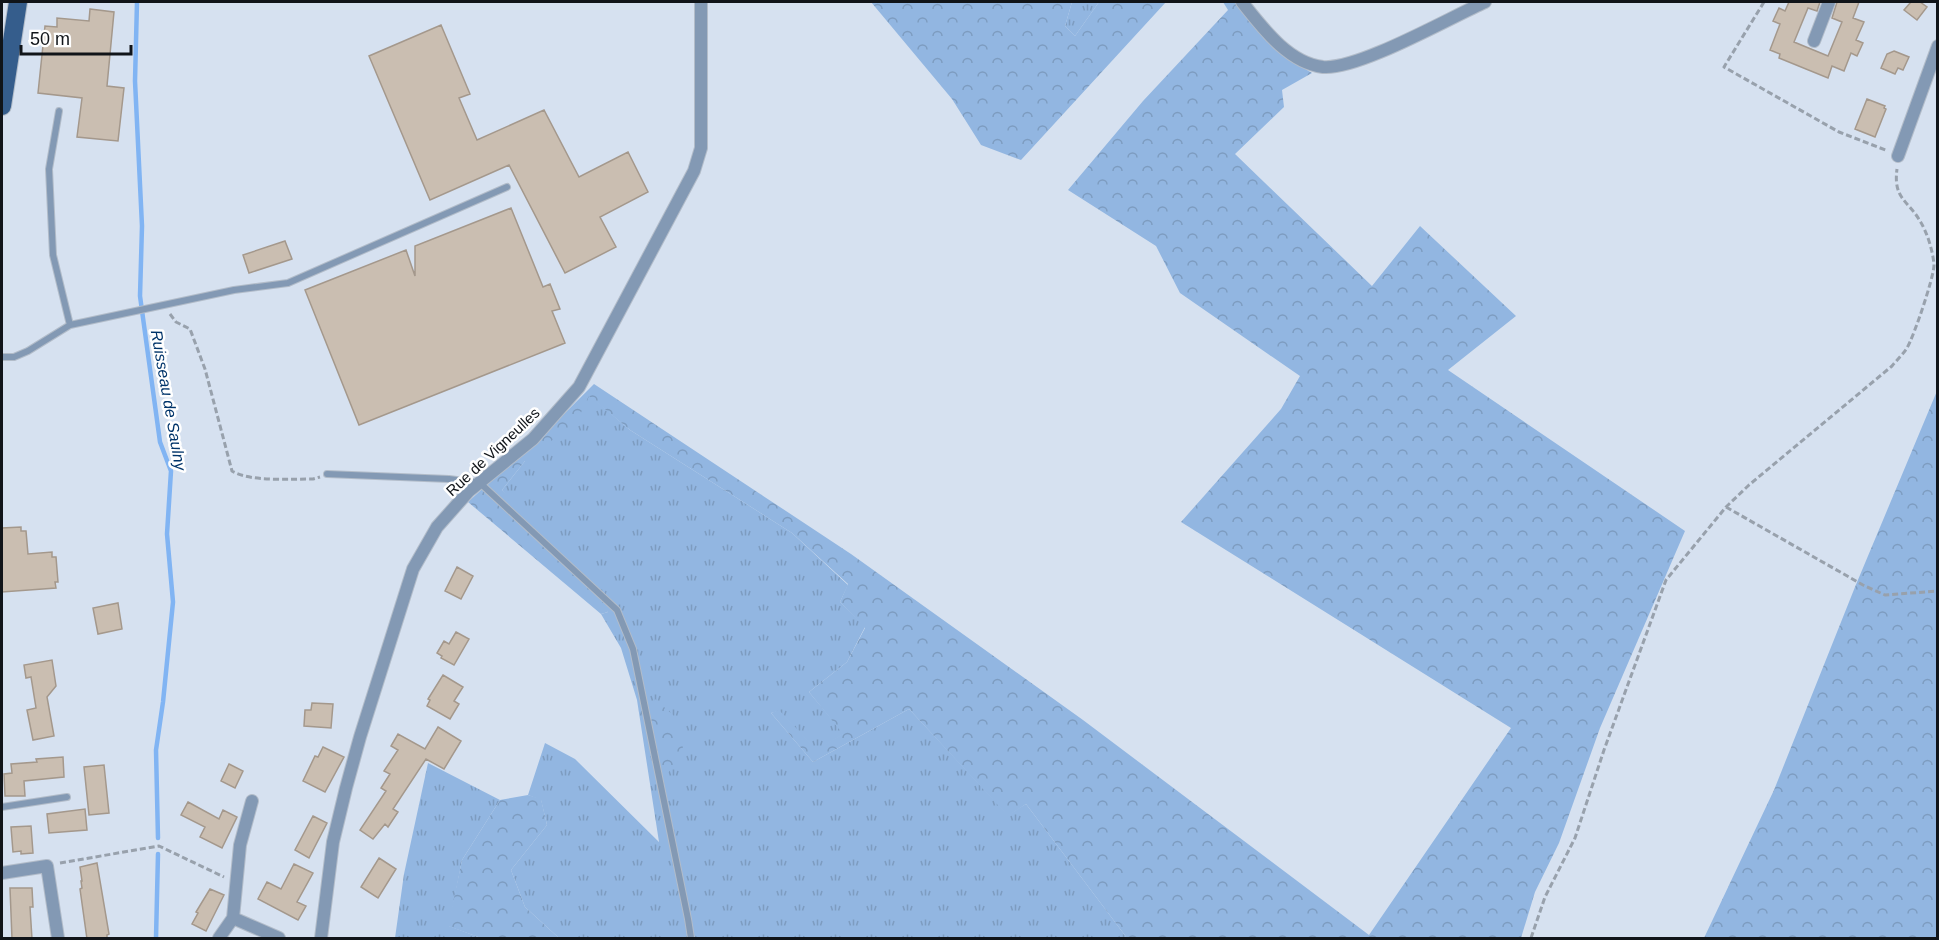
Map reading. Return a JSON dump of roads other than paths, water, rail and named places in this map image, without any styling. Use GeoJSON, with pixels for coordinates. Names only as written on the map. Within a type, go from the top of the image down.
{"type":"FeatureCollection","features":[{"type":"Feature","properties":{"kind":"main road"},"geometry":{"type":"LineString","coordinates":[[2,106],[18,2]]}},
{"type":"Feature","properties":{"kind":"street","name":"Rue de Vigneulles"},"geometry":{"type":"LineString","coordinates":[[321,939],[333,842],[341,810],[360,737],[417,560],[437,527],[469,491],[533,439],[579,387],[694,171],[701,148],[701,2]]}},
{"type":"Feature","properties":{"kind":"street"},"geometry":{"type":"LineString","coordinates":[[1242,2],[1277,43],[1300,58],[1322,67],[1346,65],[1485,2]]}},
{"type":"Feature","properties":{"kind":"street"},"geometry":{"type":"LineString","coordinates":[[1814,41],[1829,2]]}},
{"type":"Feature","properties":{"kind":"street"},"geometry":{"type":"LineString","coordinates":[[1898,156],[1938,46]]}},
{"type":"Feature","properties":{"kind":"street"},"geometry":{"type":"LineString","coordinates":[[219,939],[233,918],[240,844],[252,801]]}},
{"type":"Feature","properties":{"kind":"street"},"geometry":{"type":"LineString","coordinates":[[2,873],[47,866],[58,939]]}},
{"type":"Feature","properties":{"kind":"street"},"geometry":{"type":"LineString","coordinates":[[233,918],[279,939]]}},
{"type":"Feature","properties":{"kind":"lane"},"geometry":{"type":"LineString","coordinates":[[59,111],[49,170],[53,255],[70,325]]}},
{"type":"Feature","properties":{"kind":"lane"},"geometry":{"type":"LineString","coordinates":[[2,357],[14,357],[70,325],[234,290],[288,283],[507,187]]}},
{"type":"Feature","properties":{"kind":"lane"},"geometry":{"type":"LineString","coordinates":[[327,474],[449,479],[480,483],[617,610],[633,649],[691,939]]}},
{"type":"Feature","properties":{"kind":"lane"},"geometry":{"type":"LineString","coordinates":[[2,807],[67,797]]}},
{"type":"Feature","properties":{"kind":"waterway","name":"Ruisseau de Saulny"},"geometry":{"type":"LineString","coordinates":[[137,2],[135,81],[142,226],[140,296],[160,442],[171,471],[167,534],[173,602],[156,750],[158,838]]}},
{"type":"Feature","properties":{"kind":"waterway","name":"Ruisseau de Saulny"},"geometry":{"type":"LineString","coordinates":[[156,938],[158,854]]}}]}
